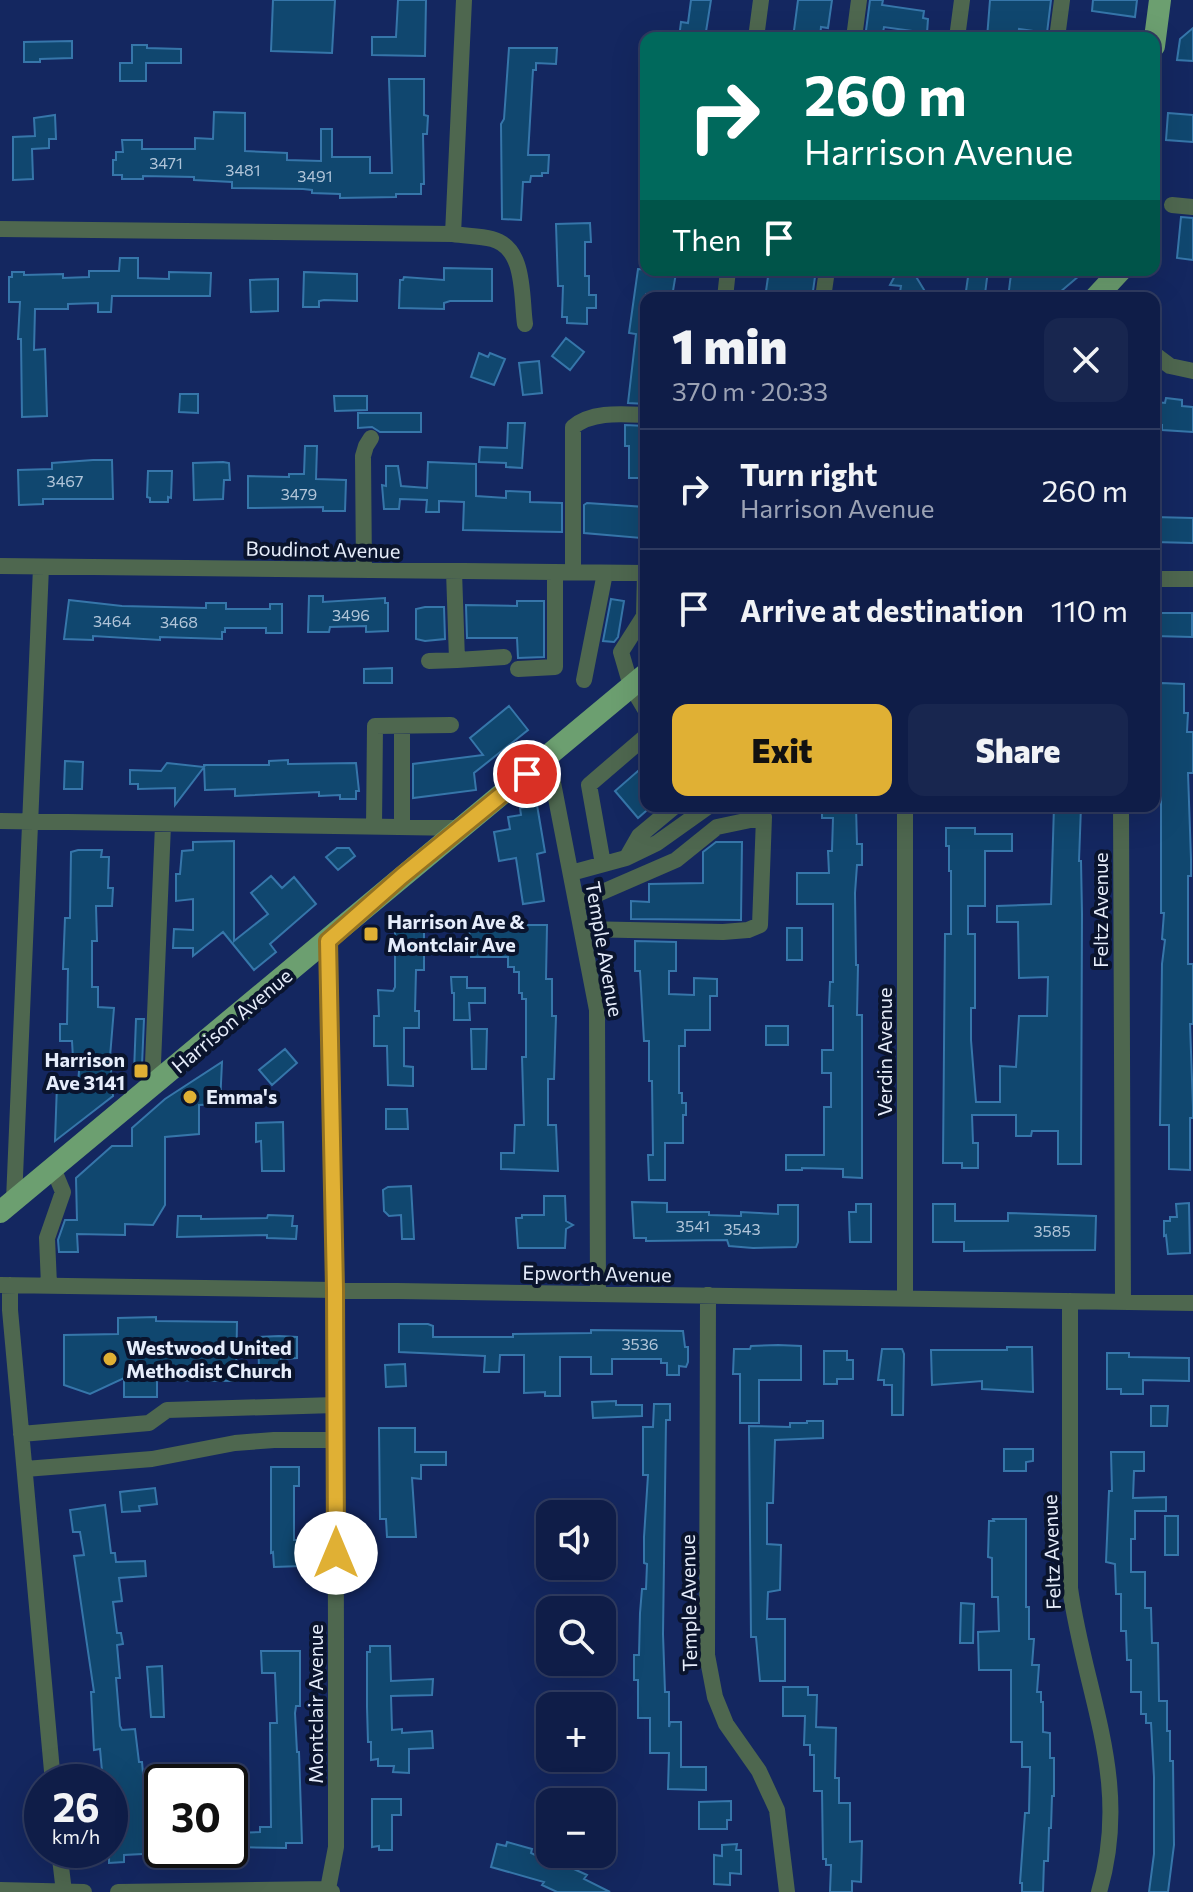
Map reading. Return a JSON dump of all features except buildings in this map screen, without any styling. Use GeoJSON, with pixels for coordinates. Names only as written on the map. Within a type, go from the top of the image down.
{"type":"FeatureCollection","features":[{"type":"Feature","properties":{"kind":"main road"},"geometry":{"type":"LineString","coordinates":[[1156,32],[1160,0]]}},
{"type":"Feature","properties":{"kind":"main road"},"geometry":{"type":"LineString","coordinates":[[1103,292],[1116,276]]}},
{"type":"Feature","properties":{"kind":"main road","name":"Harrison Avenue"},"geometry":{"type":"LineString","coordinates":[[7,1206],[638,680]]}},
{"type":"Feature","properties":{"kind":"street"},"geometry":{"type":"LineString","coordinates":[[453,234],[464,0]]}},
{"type":"Feature","properties":{"kind":"street"},"geometry":{"type":"LineString","coordinates":[[757,32],[761,0]]}},
{"type":"Feature","properties":{"kind":"street"},"geometry":{"type":"LineString","coordinates":[[855,32],[859,0]]}},
{"type":"Feature","properties":{"kind":"street"},"geometry":{"type":"LineString","coordinates":[[958,32],[962,0]]}},
{"type":"Feature","properties":{"kind":"street"},"geometry":{"type":"LineString","coordinates":[[1058,32],[1062,0]]}},
{"type":"Feature","properties":{"kind":"street"},"geometry":{"type":"LineString","coordinates":[[1172,205],[1193,207]]}},
{"type":"Feature","properties":{"kind":"street"},"geometry":{"type":"LineString","coordinates":[[0,229],[453,234],[493,239],[512,252],[517,262],[525,324]]}},
{"type":"Feature","properties":{"kind":"street"},"geometry":{"type":"LineString","coordinates":[[1160,358],[1170,366],[1193,371]]}},
{"type":"Feature","properties":{"kind":"street"},"geometry":{"type":"LineString","coordinates":[[573,572],[573,427],[582,419],[615,413],[640,415]]}},
{"type":"Feature","properties":{"kind":"street"},"geometry":{"type":"LineString","coordinates":[[364,570],[363,456],[371,438]]}},
{"type":"Feature","properties":{"kind":"street","name":"Boudinot Avenue"},"geometry":{"type":"LineString","coordinates":[[0,565],[640,573]]}},
{"type":"Feature","properties":{"kind":"street"},"geometry":{"type":"LineString","coordinates":[[7,1206],[41,567]]}},
{"type":"Feature","properties":{"kind":"street"},"geometry":{"type":"LineString","coordinates":[[454,571],[457,660]]}},
{"type":"Feature","properties":{"kind":"street"},"geometry":{"type":"LineString","coordinates":[[518,669],[555,667],[555,572]]}},
{"type":"Feature","properties":{"kind":"street"},"geometry":{"type":"LineString","coordinates":[[584,680],[605,573]]}},
{"type":"Feature","properties":{"kind":"street"},"geometry":{"type":"LineString","coordinates":[[1160,579],[1193,579]]}},
{"type":"Feature","properties":{"kind":"street"},"geometry":{"type":"LineString","coordinates":[[638,680],[621,652],[640,622]]}},
{"type":"Feature","properties":{"kind":"street"},"geometry":{"type":"LineString","coordinates":[[429,661],[504,657]]}},
{"type":"Feature","properties":{"kind":"street"},"geometry":{"type":"LineString","coordinates":[[374,827],[375,726],[451,725]]}},
{"type":"Feature","properties":{"kind":"street"},"geometry":{"type":"LineString","coordinates":[[402,726],[402,827]]}},
{"type":"Feature","properties":{"kind":"street"},"geometry":{"type":"LineString","coordinates":[[603,864],[589,785],[640,746]]}},
{"type":"Feature","properties":{"kind":"street","name":"Temple Avenue"},"geometry":{"type":"LineString","coordinates":[[548,757],[597,1010],[598,1294]]}},
{"type":"Feature","properties":{"kind":"street"},"geometry":{"type":"LineString","coordinates":[[626,858],[639,836],[668,812]]}},
{"type":"Feature","properties":{"kind":"street"},"geometry":{"type":"LineString","coordinates":[[571,873],[626,858],[657,843],[701,812]]}},
{"type":"Feature","properties":{"kind":"street","name":"Verdin Avenue"},"geometry":{"type":"LineString","coordinates":[[905,812],[905,1298]]}},
{"type":"Feature","properties":{"kind":"street","name":"Feltz Avenue"},"geometry":{"type":"LineString","coordinates":[[1121,812],[1123,1302]]}},
{"type":"Feature","properties":{"kind":"street"},"geometry":{"type":"LineString","coordinates":[[577,903],[676,860],[717,827],[764,817],[760,925],[748,930],[723,932],[582,929]]}},
{"type":"Feature","properties":{"kind":"street"},"geometry":{"type":"LineString","coordinates":[[0,821],[463,828]]}},
{"type":"Feature","properties":{"kind":"street"},"geometry":{"type":"LineString","coordinates":[[152,1087],[163,825]]}},
{"type":"Feature","properties":{"kind":"street","name":"Montclair Avenue"},"geometry":{"type":"LineString","coordinates":[[328,941],[335,1289],[336,1847],[330,1891]]}},
{"type":"Feature","properties":{"kind":"street"},"geometry":{"type":"LineString","coordinates":[[49,1285],[47,1238],[63,1192],[53,1168]]}},
{"type":"Feature","properties":{"kind":"street"},"geometry":{"type":"LineString","coordinates":[[5,1285],[8,1389],[21,1434],[51,1764]]}},
{"type":"Feature","properties":{"kind":"street","name":"Epworth Avenue"},"geometry":{"type":"LineString","coordinates":[[5,1285],[1193,1303]]}},
{"type":"Feature","properties":{"kind":"street","name":"Temple Avenue"},"geometry":{"type":"LineString","coordinates":[[708,1295],[708,1666],[715,1697],[726,1724],[759,1771],[777,1810],[787,1892]]}},
{"type":"Feature","properties":{"kind":"street","name":"Feltz Avenue"},"geometry":{"type":"LineString","coordinates":[[1070,1301],[1070,1588],[1074,1617],[1108,1758],[1111,1786],[1109,1843],[1099,1892]]}},
{"type":"Feature","properties":{"kind":"street"},"geometry":{"type":"LineString","coordinates":[[21,1434],[149,1423],[167,1410],[335,1405]]}},
{"type":"Feature","properties":{"kind":"street"},"geometry":{"type":"LineString","coordinates":[[25,1469],[152,1459],[235,1443],[335,1440]]}},
{"type":"Feature","properties":{"kind":"street"},"geometry":{"type":"LineString","coordinates":[[61,1868],[64,1891]]}},
{"type":"Feature","properties":{"kind":"street"},"geometry":{"type":"LineString","coordinates":[[0,1890],[84,1892]]}},
{"type":"Feature","properties":{"kind":"street"},"geometry":{"type":"LineString","coordinates":[[118,1892],[330,1891]]}},
{"type":"Feature","properties":{"kind":"place","name":"Harrison Ave & Montclair Ave"},"geometry":{"type":"Point","coordinates":[371,934]}},
{"type":"Feature","properties":{"kind":"place","name":"Harrison Ave 3141"},"geometry":{"type":"Point","coordinates":[141,1071]}},
{"type":"Feature","properties":{"kind":"place","name":"Emma's"},"geometry":{"type":"Point","coordinates":[190,1097]}},
{"type":"Feature","properties":{"kind":"place","name":"Westwood United Methodist Church"},"geometry":{"type":"Point","coordinates":[110,1359]}},
{"type":"Feature","properties":{"kind":"route"},"geometry":{"type":"LineString","coordinates":[[336,1553],[335,1289],[328,941],[527,774]]}}]}
